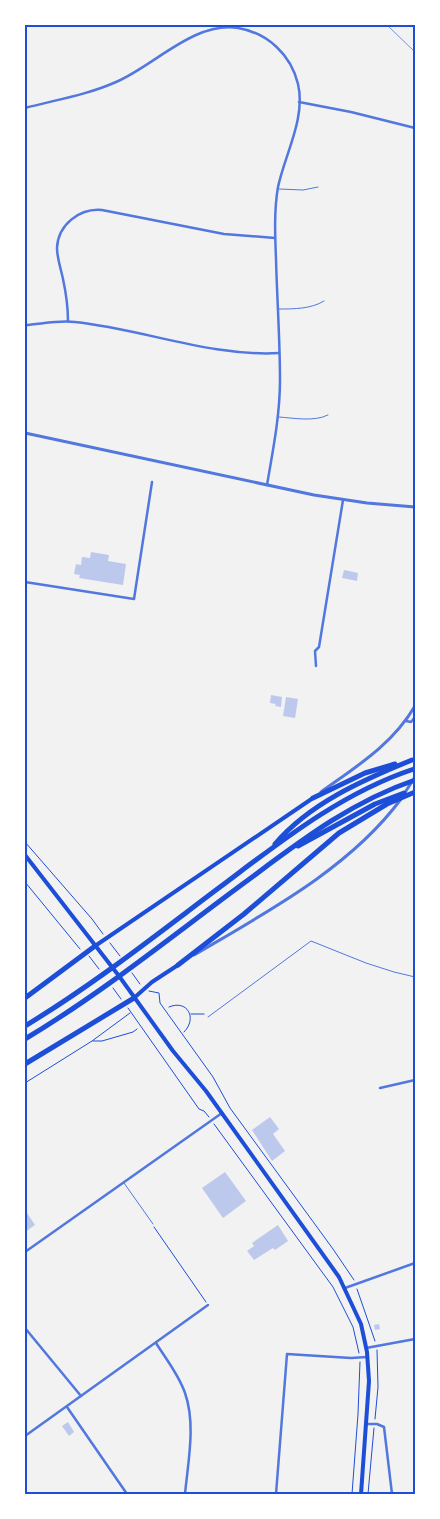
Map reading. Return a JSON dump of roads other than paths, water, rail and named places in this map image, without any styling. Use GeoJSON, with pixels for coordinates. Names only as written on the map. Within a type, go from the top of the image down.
{"type":"FeatureCollection","features":[{"type":"Feature","properties":{"kind":"highway"},"geometry":{"type":"LineString","coordinates":[[313,798],[365,774],[413,759]]}},
{"type":"Feature","properties":{"kind":"highway"},"geometry":{"type":"LineString","coordinates":[[272,849],[287,830],[331,798],[356,784],[413,759]]}},
{"type":"Feature","properties":{"kind":"highway"},"geometry":{"type":"LineString","coordinates":[[25,1026],[94,981],[272,849],[340,802],[373,785],[414,769]]}},
{"type":"Feature","properties":{"kind":"highway"},"geometry":{"type":"LineString","coordinates":[[25,1039],[105,986],[324,824],[380,794],[415,779]]}},
{"type":"Feature","properties":{"kind":"highway"},"geometry":{"type":"LineString","coordinates":[[284,853],[375,804],[415,791]]}},
{"type":"Feature","properties":{"kind":"highway"},"geometry":{"type":"LineString","coordinates":[[178,965],[244,914],[339,833],[386,804],[415,791]]}},
{"type":"Feature","properties":{"kind":"highway"},"geometry":{"type":"LineString","coordinates":[[25,998],[95,946]]}},
{"type":"Feature","properties":{"kind":"highway"},"geometry":{"type":"LineString","coordinates":[[25,1064],[134,998]]}},
{"type":"Feature","properties":{"kind":"main road"},"geometry":{"type":"LineString","coordinates":[[95,946],[313,798]]}},
{"type":"Feature","properties":{"kind":"main road"},"geometry":{"type":"LineString","coordinates":[[25,855],[222,1113],[339,1276],[361,1324],[368,1357],[369,1380],[361,1494]]}},
{"type":"Feature","properties":{"kind":"main road"},"geometry":{"type":"LineString","coordinates":[[134,998],[152,982],[178,965]]}},
{"type":"Feature","properties":{"kind":"street"},"geometry":{"type":"LineString","coordinates":[[25,108],[94,91],[112,84],[136,72],[197,34],[224,28],[238,28],[249,31],[269,41],[285,56],[295,75],[298,85],[299,102],[297,120],[278,189],[275,238],[279,353],[278,417],[266,486]]}},
{"type":"Feature","properties":{"kind":"street"},"geometry":{"type":"LineString","coordinates":[[299,102],[351,112],[415,128]]}},
{"type":"Feature","properties":{"kind":"street"},"geometry":{"type":"LineString","coordinates":[[68,321],[66,296],[57,250],[64,227],[74,216],[88,210],[102,210],[224,234],[275,238]]}},
{"type":"Feature","properties":{"kind":"street"},"geometry":{"type":"LineString","coordinates":[[25,325],[68,321],[117,328],[240,352],[279,353]]}},
{"type":"Feature","properties":{"kind":"street"},"geometry":{"type":"LineString","coordinates":[[25,433],[266,486],[344,500],[415,508]]}},
{"type":"Feature","properties":{"kind":"street"},"geometry":{"type":"LineString","coordinates":[[25,582],[134,599],[152,482]]}},
{"type":"Feature","properties":{"kind":"street"},"geometry":{"type":"LineString","coordinates":[[316,666],[315,652],[320,647],[344,500]]}},
{"type":"Feature","properties":{"kind":"street"},"geometry":{"type":"LineString","coordinates":[[313,798],[377,751],[399,730],[415,706]]}},
{"type":"Feature","properties":{"kind":"street"},"geometry":{"type":"LineString","coordinates":[[406,721],[411,722],[415,717]]}},
{"type":"Feature","properties":{"kind":"street"},"geometry":{"type":"LineString","coordinates":[[178,965],[253,920],[332,867],[368,836],[396,805],[415,779]]}},
{"type":"Feature","properties":{"kind":"street"},"geometry":{"type":"LineString","coordinates":[[380,1088],[415,1080]]}},
{"type":"Feature","properties":{"kind":"street"},"geometry":{"type":"LineString","coordinates":[[25,1252],[222,1113]]}},
{"type":"Feature","properties":{"kind":"street"},"geometry":{"type":"LineString","coordinates":[[345,1288],[415,1263]]}},
{"type":"Feature","properties":{"kind":"street"},"geometry":{"type":"LineString","coordinates":[[25,1436],[208,1305]]}},
{"type":"Feature","properties":{"kind":"street"},"geometry":{"type":"LineString","coordinates":[[25,1328],[82,1396]]}},
{"type":"Feature","properties":{"kind":"street"},"geometry":{"type":"LineString","coordinates":[[366,1348],[415,1339]]}},
{"type":"Feature","properties":{"kind":"street"},"geometry":{"type":"LineString","coordinates":[[156,1343],[179,1378],[186,1394],[189,1409],[189,1451],[185,1494]]}},
{"type":"Feature","properties":{"kind":"street"},"geometry":{"type":"LineString","coordinates":[[276,1494],[287,1354],[368,1357]]}},
{"type":"Feature","properties":{"kind":"street"},"geometry":{"type":"LineString","coordinates":[[66,1407],[127,1494]]}},
{"type":"Feature","properties":{"kind":"street"},"geometry":{"type":"LineString","coordinates":[[366,1424],[377,1424],[384,1427],[392,1494]]}},
{"type":"Feature","properties":{"kind":"lane"},"geometry":{"type":"LineString","coordinates":[[278,189],[302,190],[318,186]]}},
{"type":"Feature","properties":{"kind":"lane"},"geometry":{"type":"LineString","coordinates":[[277,309],[304,308],[324,302]]}},
{"type":"Feature","properties":{"kind":"lane"},"geometry":{"type":"LineString","coordinates":[[278,417],[306,419],[328,415]]}},
{"type":"Feature","properties":{"kind":"lane"},"geometry":{"type":"LineString","coordinates":[[208,1017],[312,941],[366,963],[394,972],[415,976]]}},
{"type":"Feature","properties":{"kind":"lane"},"geometry":{"type":"LineString","coordinates":[[123,1182],[152,1224]]}},
{"type":"Feature","properties":{"kind":"tram line"},"geometry":{"type":"LineString","coordinates":[[387,25],[415,52]]}}]}
